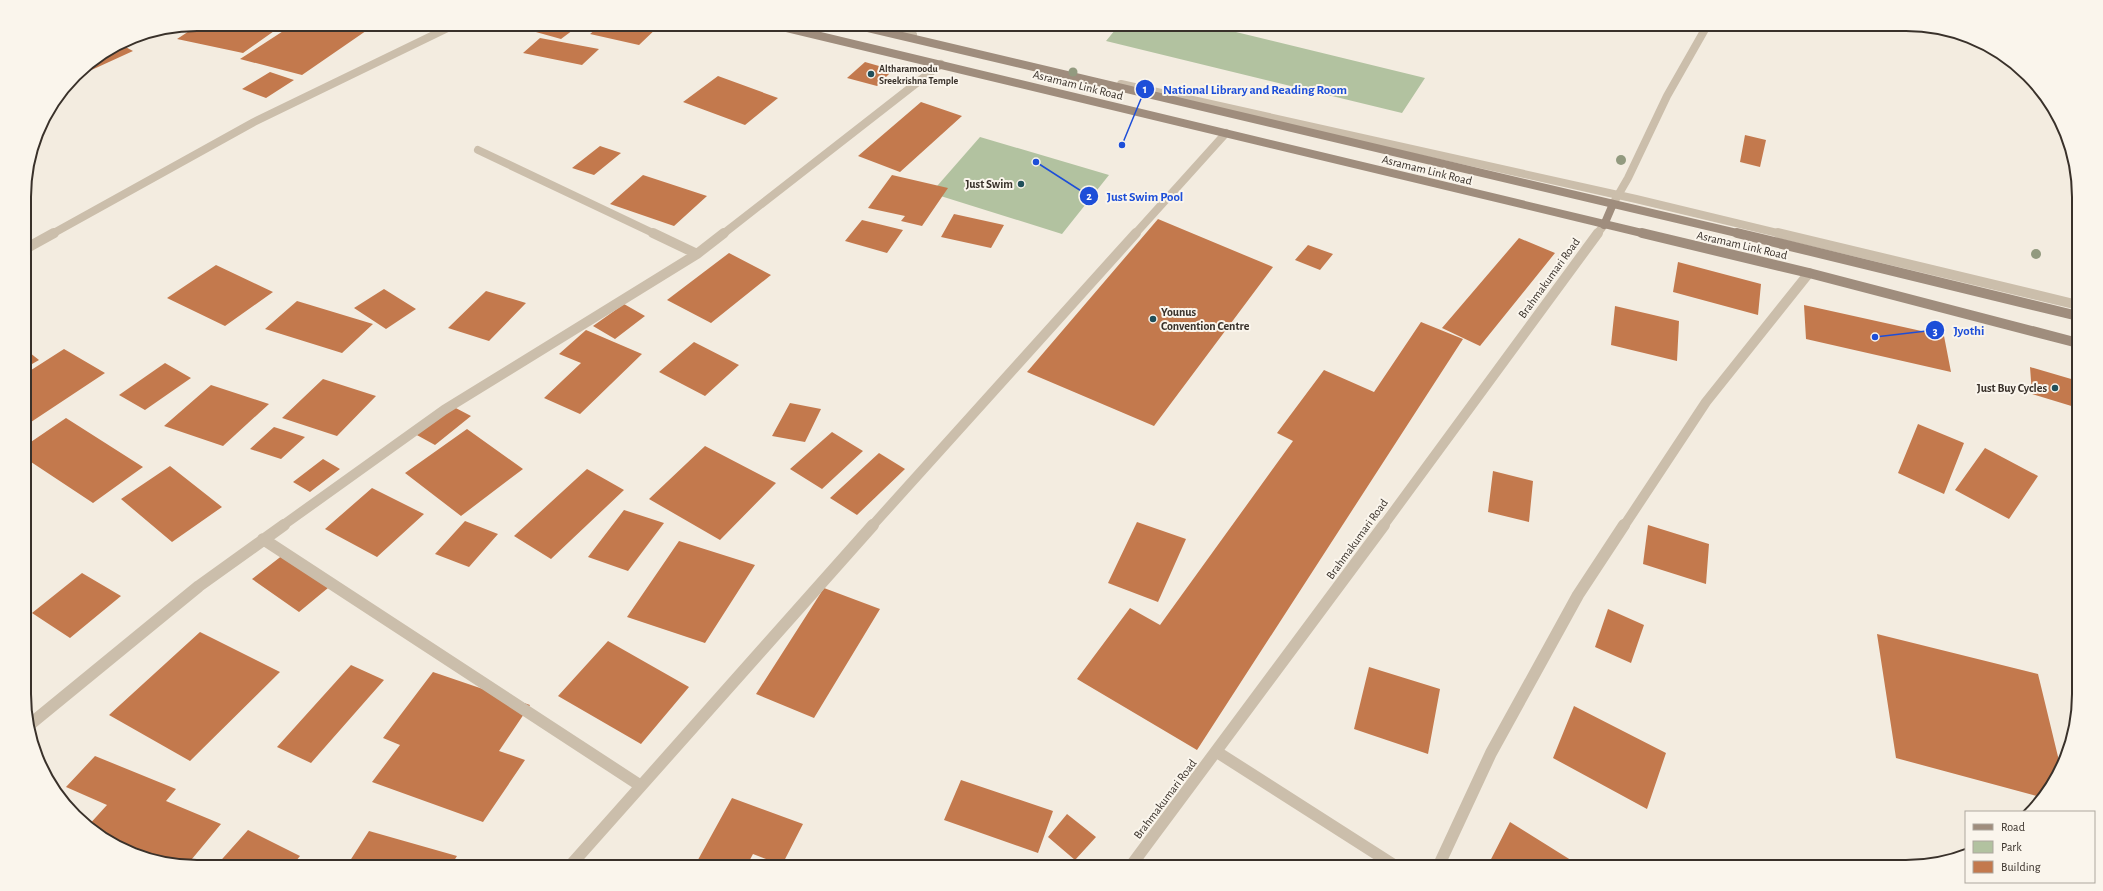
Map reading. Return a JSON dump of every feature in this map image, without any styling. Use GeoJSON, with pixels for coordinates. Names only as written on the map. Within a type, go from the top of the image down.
{"type":"FeatureCollection","features":[{"type":"Feature","properties":{"kind":"main road","name":"Asramam Link Road"},"geometry":{"type":"LineString","coordinates":[[800,31],[1809,273],[2072,341]]}},
{"type":"Feature","properties":{"kind":"main road","name":"Asramam Link Road"},"geometry":{"type":"LineString","coordinates":[[881,31],[1613,204],[2072,315]]}},
{"type":"Feature","properties":{"kind":"main road"},"geometry":{"type":"LineString","coordinates":[[1604,225],[1613,204]]}},
{"type":"Feature","properties":{"kind":"street"},"geometry":{"type":"LineString","coordinates":[[31,245],[254,122],[442,31]]}},
{"type":"Feature","properties":{"kind":"street"},"geometry":{"type":"LineString","coordinates":[[897,31],[1086,76],[1628,198],[2072,304]]}},
{"type":"Feature","properties":{"kind":"street"},"geometry":{"type":"LineString","coordinates":[[1613,204],[1628,178],[1667,96],[1704,31]]}},
{"type":"Feature","properties":{"kind":"street"},"geometry":{"type":"LineString","coordinates":[[33,722],[199,586],[444,410],[697,254],[941,64]]}},
{"type":"Feature","properties":{"kind":"street"},"geometry":{"type":"LineString","coordinates":[[575,860],[770,639],[1226,133]]}},
{"type":"Feature","properties":{"kind":"street"},"geometry":{"type":"LineString","coordinates":[[478,150],[697,254]]}},
{"type":"Feature","properties":{"kind":"street","name":"Brahmakumari Road"},"geometry":{"type":"LineString","coordinates":[[1135,860],[1217,752],[1604,225]]}},
{"type":"Feature","properties":{"kind":"street"},"geometry":{"type":"LineString","coordinates":[[1441,860],[1491,753],[1578,595],[1706,402],[1809,273]]}},
{"type":"Feature","properties":{"kind":"street"},"geometry":{"type":"LineString","coordinates":[[264,539],[641,786]]}},
{"type":"Feature","properties":{"kind":"street"},"geometry":{"type":"LineString","coordinates":[[1217,752],[1386,860]]}},
{"type":"Feature","properties":{"kind":"green space"},"geometry":{"type":"Polygon","coordinates":[[[1114,31],[1232,31],[1425,78],[1402,113],[1106,41],[1114,31]]]}},
{"type":"Feature","properties":{"kind":"green space","name":"Just Swim"},"geometry":{"type":"Polygon","coordinates":[[[980,137],[1109,175],[1062,234],[931,193],[980,137]]]}},
{"type":"Feature","properties":{"kind":"building"},"geometry":{"type":"Polygon","coordinates":[[[189,31],[274,31],[243,53],[177,39],[189,31]]]}},
{"type":"Feature","properties":{"kind":"building"},"geometry":{"type":"Polygon","coordinates":[[[283,31],[366,31],[302,75],[240,59],[283,31]]]}},
{"type":"Feature","properties":{"kind":"building"},"geometry":{"type":"Polygon","coordinates":[[[532,31],[572,31],[561,39],[532,31]]]}},
{"type":"Feature","properties":{"kind":"building"},"geometry":{"type":"Polygon","coordinates":[[[594,31],[654,31],[639,45],[590,34],[594,31]]]}},
{"type":"Feature","properties":{"kind":"building"},"geometry":{"type":"Polygon","coordinates":[[[540,38],[599,49],[582,65],[523,53],[540,38]]]}},
{"type":"Feature","properties":{"kind":"building"},"geometry":{"type":"Polygon","coordinates":[[[126,47],[133,51],[87,72],[123,48],[126,47]]]}},
{"type":"Feature","properties":{"kind":"building","name":"Altharamoodu Sreekrishna Temple"},"geometry":{"type":"Polygon","coordinates":[[[865,62],[893,70],[877,86],[847,78],[865,62]]]}},
{"type":"Feature","properties":{"kind":"building"},"geometry":{"type":"Polygon","coordinates":[[[270,72],[294,80],[266,98],[242,89],[270,72]]]}},
{"type":"Feature","properties":{"kind":"building"},"geometry":{"type":"Polygon","coordinates":[[[718,76],[778,98],[745,125],[683,102],[718,76]]]}},
{"type":"Feature","properties":{"kind":"building"},"geometry":{"type":"Polygon","coordinates":[[[921,102],[962,116],[900,172],[858,156],[921,102]]]}},
{"type":"Feature","properties":{"kind":"building"},"geometry":{"type":"Polygon","coordinates":[[[1745,135],[1766,140],[1760,167],[1740,162],[1745,135]]]}},
{"type":"Feature","properties":{"kind":"building"},"geometry":{"type":"Polygon","coordinates":[[[600,146],[621,153],[594,175],[572,168],[600,146]]]}},
{"type":"Feature","properties":{"kind":"building"},"geometry":{"type":"Polygon","coordinates":[[[643,175],[707,196],[674,226],[610,204],[643,175]]]}},
{"type":"Feature","properties":{"kind":"building"},"geometry":{"type":"Polygon","coordinates":[[[892,175],[948,188],[922,226],[901,221],[905,216],[868,208],[892,175]]]}},
{"type":"Feature","properties":{"kind":"building"},"geometry":{"type":"Polygon","coordinates":[[[954,214],[1004,225],[991,248],[941,237],[954,214]]]}},
{"type":"Feature","properties":{"kind":"building","name":"Younus Convention Centre"},"geometry":{"type":"Polygon","coordinates":[[[1158,219],[1273,267],[1154,426],[1027,372],[1158,219]]]}},
{"type":"Feature","properties":{"kind":"building"},"geometry":{"type":"Polygon","coordinates":[[[862,220],[903,230],[887,253],[845,241],[862,220]]]}},
{"type":"Feature","properties":{"kind":"building"},"geometry":{"type":"Polygon","coordinates":[[[1519,238],[1555,253],[1480,346],[1442,328],[1519,238]]]}},
{"type":"Feature","properties":{"kind":"building"},"geometry":{"type":"Polygon","coordinates":[[[1308,245],[1333,254],[1320,270],[1295,260],[1308,245]]]}},
{"type":"Feature","properties":{"kind":"building"},"geometry":{"type":"Polygon","coordinates":[[[729,253],[771,275],[711,323],[667,300],[729,253]]]}},
{"type":"Feature","properties":{"kind":"building"},"geometry":{"type":"Polygon","coordinates":[[[1678,262],[1761,284],[1758,315],[1673,292],[1678,262]]]}},
{"type":"Feature","properties":{"kind":"building"},"geometry":{"type":"Polygon","coordinates":[[[216,265],[273,292],[225,326],[167,298],[216,265]]]}},
{"type":"Feature","properties":{"kind":"building"},"geometry":{"type":"Polygon","coordinates":[[[384,289],[416,309],[386,329],[354,308],[384,289]]]}},
{"type":"Feature","properties":{"kind":"building"},"geometry":{"type":"Polygon","coordinates":[[[486,291],[526,303],[489,341],[448,328],[486,291]]]}},
{"type":"Feature","properties":{"kind":"building"},"geometry":{"type":"Polygon","coordinates":[[[297,301],[373,324],[342,353],[265,329],[297,301]]]}},
{"type":"Feature","properties":{"kind":"building"},"geometry":{"type":"Polygon","coordinates":[[[624,304],[645,316],[615,339],[593,326],[624,304]]]}},
{"type":"Feature","properties":{"kind":"building"},"geometry":{"type":"Polygon","coordinates":[[[1804,305],[1944,336],[1951,372],[1806,339],[1804,305]]]}},
{"type":"Feature","properties":{"kind":"building"},"geometry":{"type":"Polygon","coordinates":[[[1615,306],[1679,321],[1677,361],[1611,345],[1615,306]]]}},
{"type":"Feature","properties":{"kind":"building"},"geometry":{"type":"Polygon","coordinates":[[[1421,322],[1463,339],[1197,750],[1077,679],[1130,608],[1160,625],[1293,441],[1277,433],[1324,370],[1374,392],[1421,322]]]}},
{"type":"Feature","properties":{"kind":"building"},"geometry":{"type":"Polygon","coordinates":[[[586,330],[642,354],[580,414],[544,398],[581,363],[559,354],[586,330]]]}},
{"type":"Feature","properties":{"kind":"building"},"geometry":{"type":"Polygon","coordinates":[[[694,342],[739,365],[705,396],[659,372],[694,342]]]}},
{"type":"Feature","properties":{"kind":"building"},"geometry":{"type":"Polygon","coordinates":[[[64,349],[105,373],[31,422],[31,370],[64,349]]]}},
{"type":"Feature","properties":{"kind":"building"},"geometry":{"type":"Polygon","coordinates":[[[31,354],[39,360],[31,365],[31,354]]]}},
{"type":"Feature","properties":{"kind":"building"},"geometry":{"type":"Polygon","coordinates":[[[165,363],[191,378],[145,410],[119,395],[165,363]]]}},
{"type":"Feature","properties":{"kind":"building","name":"Just Buy Cycles"},"geometry":{"type":"Polygon","coordinates":[[[2030,367],[2072,379],[2072,406],[2032,394],[2030,367]]]}},
{"type":"Feature","properties":{"kind":"building"},"geometry":{"type":"Polygon","coordinates":[[[323,379],[376,396],[337,436],[282,418],[323,379]]]}},
{"type":"Feature","properties":{"kind":"building"},"geometry":{"type":"Polygon","coordinates":[[[211,385],[269,404],[223,446],[164,426],[211,385]]]}},
{"type":"Feature","properties":{"kind":"building"},"geometry":{"type":"Polygon","coordinates":[[[790,403],[821,409],[805,442],[772,436],[790,403]]]}},
{"type":"Feature","properties":{"kind":"building"},"geometry":{"type":"Polygon","coordinates":[[[450,405],[471,416],[435,445],[415,434],[450,405]]]}},
{"type":"Feature","properties":{"kind":"building"},"geometry":{"type":"Polygon","coordinates":[[[66,418],[143,467],[93,503],[31,462],[31,442],[66,418]]]}},
{"type":"Feature","properties":{"kind":"building"},"geometry":{"type":"Polygon","coordinates":[[[1918,424],[1964,443],[1944,494],[1898,473],[1918,424]]]}},
{"type":"Feature","properties":{"kind":"building"},"geometry":{"type":"Polygon","coordinates":[[[274,427],[305,437],[281,459],[250,449],[274,427]]]}},
{"type":"Feature","properties":{"kind":"building"},"geometry":{"type":"Polygon","coordinates":[[[467,429],[523,469],[461,516],[405,473],[467,429]]]}},
{"type":"Feature","properties":{"kind":"building"},"geometry":{"type":"Polygon","coordinates":[[[832,432],[863,451],[822,489],[790,469],[832,432]]]}},
{"type":"Feature","properties":{"kind":"building"},"geometry":{"type":"Polygon","coordinates":[[[705,446],[776,483],[720,540],[649,499],[705,446]]]}},
{"type":"Feature","properties":{"kind":"building"},"geometry":{"type":"Polygon","coordinates":[[[1985,448],[2038,476],[2009,519],[1955,490],[1985,448]]]}},
{"type":"Feature","properties":{"kind":"building"},"geometry":{"type":"Polygon","coordinates":[[[879,453],[905,469],[857,515],[830,498],[879,453]]]}},
{"type":"Feature","properties":{"kind":"building"},"geometry":{"type":"Polygon","coordinates":[[[323,459],[340,469],[310,492],[293,482],[323,459]]]}},
{"type":"Feature","properties":{"kind":"building"},"geometry":{"type":"Polygon","coordinates":[[[170,466],[222,507],[172,542],[121,499],[170,466]]]}},
{"type":"Feature","properties":{"kind":"building"},"geometry":{"type":"Polygon","coordinates":[[[587,469],[624,490],[551,559],[514,536],[587,469]]]}},
{"type":"Feature","properties":{"kind":"building"},"geometry":{"type":"Polygon","coordinates":[[[1493,471],[1533,481],[1529,522],[1488,512],[1493,471]]]}},
{"type":"Feature","properties":{"kind":"building"},"geometry":{"type":"Polygon","coordinates":[[[372,488],[424,514],[377,557],[325,529],[372,488]]]}},
{"type":"Feature","properties":{"kind":"building"},"geometry":{"type":"Polygon","coordinates":[[[624,510],[664,523],[628,571],[588,557],[624,510]]]}},
{"type":"Feature","properties":{"kind":"building"},"geometry":{"type":"Polygon","coordinates":[[[465,521],[498,534],[469,567],[435,554],[465,521]]]}},
{"type":"Feature","properties":{"kind":"building"},"geometry":{"type":"Polygon","coordinates":[[[1137,522],[1186,539],[1158,602],[1108,583],[1137,522]]]}},
{"type":"Feature","properties":{"kind":"building"},"geometry":{"type":"Polygon","coordinates":[[[1648,525],[1709,544],[1706,584],[1643,564],[1648,525]]]}},
{"type":"Feature","properties":{"kind":"building"},"geometry":{"type":"Polygon","coordinates":[[[679,541],[755,565],[705,643],[627,617],[679,541]]]}},
{"type":"Feature","properties":{"kind":"building"},"geometry":{"type":"Polygon","coordinates":[[[288,551],[334,583],[299,612],[252,579],[288,551]]]}},
{"type":"Feature","properties":{"kind":"building"},"geometry":{"type":"Polygon","coordinates":[[[82,573],[121,596],[70,638],[32,613],[82,573]]]}},
{"type":"Feature","properties":{"kind":"building"},"geometry":{"type":"Polygon","coordinates":[[[824,588],[880,609],[814,718],[756,694],[824,588]]]}},
{"type":"Feature","properties":{"kind":"building"},"geometry":{"type":"Polygon","coordinates":[[[1608,609],[1644,625],[1631,663],[1595,647],[1608,609]]]}},
{"type":"Feature","properties":{"kind":"building"},"geometry":{"type":"Polygon","coordinates":[[[200,632],[280,672],[190,761],[109,715],[200,632]]]}},
{"type":"Feature","properties":{"kind":"building"},"geometry":{"type":"Polygon","coordinates":[[[1877,634],[2038,674],[2059,759],[2050,777],[2037,796],[1896,758],[1877,634]]]}},
{"type":"Feature","properties":{"kind":"building"},"geometry":{"type":"Polygon","coordinates":[[[608,641],[689,687],[641,744],[558,696],[608,641]]]}},
{"type":"Feature","properties":{"kind":"building"},"geometry":{"type":"Polygon","coordinates":[[[351,665],[384,680],[311,763],[277,747],[351,665]]]}},
{"type":"Feature","properties":{"kind":"building"},"geometry":{"type":"Polygon","coordinates":[[[1369,667],[1440,689],[1428,754],[1354,729],[1369,667]]]}},
{"type":"Feature","properties":{"kind":"building"},"geometry":{"type":"Polygon","coordinates":[[[433,672],[530,705],[499,751],[525,760],[483,822],[372,782],[400,745],[383,738],[433,672]]]}},
{"type":"Feature","properties":{"kind":"building"},"geometry":{"type":"Polygon","coordinates":[[[1574,706],[1666,753],[1647,809],[1553,758],[1574,706]]]}},
{"type":"Feature","properties":{"kind":"building"},"geometry":{"type":"Polygon","coordinates":[[[95,756],[176,789],[166,801],[221,824],[191,860],[164,857],[123,843],[96,826],[91,822],[107,805],[66,787],[95,756]]]}},
{"type":"Feature","properties":{"kind":"building"},"geometry":{"type":"Polygon","coordinates":[[[961,780],[1053,811],[1038,853],[944,820],[961,780]]]}},
{"type":"Feature","properties":{"kind":"building"},"geometry":{"type":"Polygon","coordinates":[[[732,798],[803,824],[785,860],[769,860],[753,854],[750,860],[698,860],[732,798]]]}},
{"type":"Feature","properties":{"kind":"building"},"geometry":{"type":"Polygon","coordinates":[[[1067,814],[1096,837],[1075,860],[1048,837],[1067,814]]]}},
{"type":"Feature","properties":{"kind":"building"},"geometry":{"type":"Polygon","coordinates":[[[1510,822],[1571,860],[1491,860],[1510,822]]]}},
{"type":"Feature","properties":{"kind":"building"},"geometry":{"type":"Polygon","coordinates":[[[248,830],[300,856],[297,860],[221,860],[248,830]]]}},
{"type":"Feature","properties":{"kind":"building"},"geometry":{"type":"Polygon","coordinates":[[[369,831],[457,856],[454,860],[350,860],[369,831]]]}},
{"type":"Feature","properties":{"kind":"place","name":"Altharamoodu Sreekrishna Temple"},"geometry":{"type":"Point","coordinates":[871,74]}},
{"type":"Feature","properties":{"kind":"place","name":"National Library and Reading Room"},"geometry":{"type":"Point","coordinates":[1122,145]}},
{"type":"Feature","properties":{"kind":"place","name":"Just Swim Pool"},"geometry":{"type":"Point","coordinates":[1036,162]}},
{"type":"Feature","properties":{"kind":"place","name":"Just Swim"},"geometry":{"type":"Point","coordinates":[1021,184]}},
{"type":"Feature","properties":{"kind":"place","name":"Younus Convention Centre"},"geometry":{"type":"Point","coordinates":[1153,319]}},
{"type":"Feature","properties":{"kind":"place","name":"Jyothi"},"geometry":{"type":"Point","coordinates":[1875,337]}},
{"type":"Feature","properties":{"kind":"place","name":"Just Buy Cycles"},"geometry":{"type":"Point","coordinates":[2055,388]}}]}
